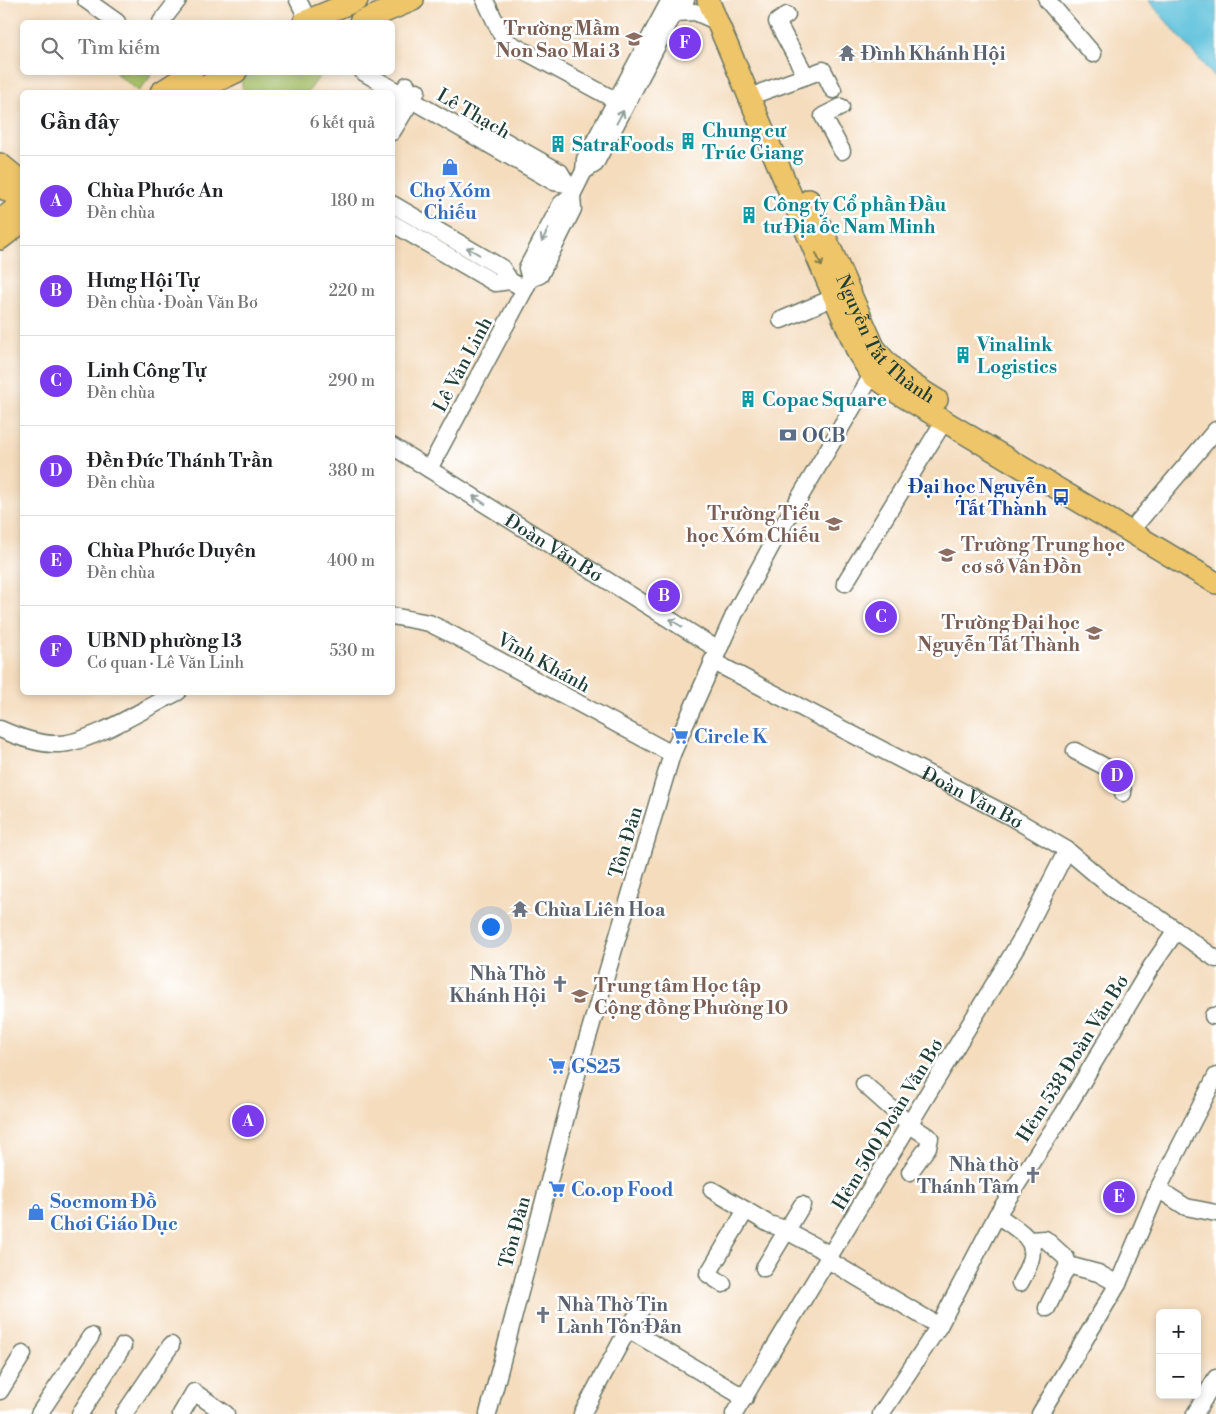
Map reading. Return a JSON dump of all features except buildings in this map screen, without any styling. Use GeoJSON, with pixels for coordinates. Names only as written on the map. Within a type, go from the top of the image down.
{"type":"FeatureCollection","features":[{"type":"Feature","properties":{"kind":"main road"},"geometry":{"type":"LineString","coordinates":[[312,20],[357,0]]}},
{"type":"Feature","properties":{"kind":"main road"},"geometry":{"type":"LineString","coordinates":[[365,20],[413,0]]}},
{"type":"Feature","properties":{"kind":"main road","name":"Nguyễn Tất Thành"},"geometry":{"type":"LineString","coordinates":[[708,0],[858,353],[880,370],[913,384],[1135,528]]}},
{"type":"Feature","properties":{"kind":"main road","name":"Nguyễn Tất Thành"},"geometry":{"type":"LineString","coordinates":[[722,0],[874,347],[880,370],[894,390],[1135,528],[1216,568]]}},
{"type":"Feature","properties":{"kind":"main road"},"geometry":{"type":"LineString","coordinates":[[167,90],[223,75]]}},
{"type":"Feature","properties":{"kind":"main road"},"geometry":{"type":"LineString","coordinates":[[0,164],[20,180]]}},
{"type":"Feature","properties":{"kind":"main road"},"geometry":{"type":"LineString","coordinates":[[0,186],[20,200]]}},
{"type":"Feature","properties":{"kind":"main road"},"geometry":{"type":"LineString","coordinates":[[0,221],[20,203]]}},
{"type":"Feature","properties":{"kind":"main road"},"geometry":{"type":"LineString","coordinates":[[0,240],[20,224]]}},
{"type":"Feature","properties":{"kind":"main road"},"geometry":{"type":"LineString","coordinates":[[1135,528],[1154,547],[1216,584]]}},
{"type":"Feature","properties":{"kind":"street"},"geometry":{"type":"LineString","coordinates":[[86,0],[114,20]]}},
{"type":"Feature","properties":{"kind":"street"},"geometry":{"type":"LineString","coordinates":[[163,20],[178,0]]}},
{"type":"Feature","properties":{"kind":"street"},"geometry":{"type":"LineString","coordinates":[[298,0],[306,20]]}},
{"type":"Feature","properties":{"kind":"street"},"geometry":{"type":"LineString","coordinates":[[485,0],[504,40],[615,100]]}},
{"type":"Feature","properties":{"kind":"street","name":"Lê Văn Linh"},"geometry":{"type":"LineString","coordinates":[[584,171],[585,159],[615,100],[672,6],[686,0]]}},
{"type":"Feature","properties":{"kind":"street"},"geometry":{"type":"LineString","coordinates":[[1048,0],[1093,54]]}},
{"type":"Feature","properties":{"kind":"street"},"geometry":{"type":"LineString","coordinates":[[672,6],[696,12],[718,22]]}},
{"type":"Feature","properties":{"kind":"street","name":"Lê Văn Linh"},"geometry":{"type":"LineString","coordinates":[[429,469],[528,284],[528,268],[561,204],[584,171],[595,164],[672,6]]}},
{"type":"Feature","properties":{"kind":"street"},"geometry":{"type":"LineString","coordinates":[[788,15],[777,22],[806,76]]}},
{"type":"Feature","properties":{"kind":"street"},"geometry":{"type":"LineString","coordinates":[[762,92],[822,70],[833,90]]}},
{"type":"Feature","properties":{"kind":"street","name":"Lê Thạch"},"geometry":{"type":"LineString","coordinates":[[370,75],[409,93],[560,172],[572,189]]}},
{"type":"Feature","properties":{"kind":"street","name":"Lê Thạch"},"geometry":{"type":"LineString","coordinates":[[389,75],[409,93]]}},
{"type":"Feature","properties":{"kind":"street"},"geometry":{"type":"LineString","coordinates":[[395,106],[409,93]]}},
{"type":"Feature","properties":{"kind":"street"},"geometry":{"type":"LineString","coordinates":[[395,125],[409,93]]}},
{"type":"Feature","properties":{"kind":"street"},"geometry":{"type":"LineString","coordinates":[[841,107],[823,116],[842,151]]}},
{"type":"Feature","properties":{"kind":"street"},"geometry":{"type":"LineString","coordinates":[[395,206],[502,268],[510,281]]}},
{"type":"Feature","properties":{"kind":"street"},"geometry":{"type":"LineString","coordinates":[[395,224],[495,283],[510,281],[528,284]]}},
{"type":"Feature","properties":{"kind":"street"},"geometry":{"type":"LineString","coordinates":[[781,320],[834,296]]}},
{"type":"Feature","properties":{"kind":"street","name":"Tôn Đản"},"geometry":{"type":"LineString","coordinates":[[488,1414],[579,1067],[672,754],[715,655],[775,539],[880,370]]}},
{"type":"Feature","properties":{"kind":"street"},"geometry":{"type":"LineString","coordinates":[[845,584],[944,420]]}},
{"type":"Feature","properties":{"kind":"street"},"geometry":{"type":"LineString","coordinates":[[1135,528],[1216,430]]}},
{"type":"Feature","properties":{"kind":"street","name":"Đoàn Văn Bơ"},"geometry":{"type":"LineString","coordinates":[[395,448],[715,655],[1003,812],[1067,850],[1125,898],[1216,959]]}},
{"type":"Feature","properties":{"kind":"street","name":"Vĩnh Khánh"},"geometry":{"type":"LineString","coordinates":[[395,617],[428,623],[451,634],[672,754]]}},
{"type":"Feature","properties":{"kind":"street"},"geometry":{"type":"LineString","coordinates":[[0,729],[21,738],[59,744],[87,738],[172,695]]}},
{"type":"Feature","properties":{"kind":"street"},"geometry":{"type":"LineString","coordinates":[[1075,751],[1121,775],[1123,793]]}},
{"type":"Feature","properties":{"kind":"street","name":"Hẻm 500 Đoàn Văn Bơ"},"geometry":{"type":"LineString","coordinates":[[734,1414],[1022,938],[1067,850]]}},
{"type":"Feature","properties":{"kind":"street","name":"Hẻm 538 Đoàn Văn Bơ"},"geometry":{"type":"LineString","coordinates":[[880,1414],[939,1326],[997,1215],[1063,1114],[1151,967],[1176,931]]}},
{"type":"Feature","properties":{"kind":"street"},"geometry":{"type":"LineString","coordinates":[[1040,1414],[1118,1284],[1158,1189],[1216,1076]]}},
{"type":"Feature","properties":{"kind":"street"},"geometry":{"type":"LineString","coordinates":[[864,1084],[910,1125],[930,1138],[928,1147],[910,1172]]}},
{"type":"Feature","properties":{"kind":"street"},"geometry":{"type":"LineString","coordinates":[[1158,1189],[1186,1207],[1216,1213]]}},
{"type":"Feature","properties":{"kind":"street"},"geometry":{"type":"LineString","coordinates":[[712,1190],[769,1224],[785,1230],[939,1326]]}},
{"type":"Feature","properties":{"kind":"street"},"geometry":{"type":"LineString","coordinates":[[764,1268],[785,1230],[802,1205]]}},
{"type":"Feature","properties":{"kind":"street"},"geometry":{"type":"LineString","coordinates":[[723,1284],[708,1274],[746,1210]]}},
{"type":"Feature","properties":{"kind":"street"},"geometry":{"type":"LineString","coordinates":[[997,1215],[1026,1235],[1032,1247],[1031,1262],[1020,1283]]}},
{"type":"Feature","properties":{"kind":"street"},"geometry":{"type":"LineString","coordinates":[[1028,1240],[1045,1239],[1066,1258],[1068,1265],[1047,1308]]}},
{"type":"Feature","properties":{"kind":"street"},"geometry":{"type":"LineString","coordinates":[[1068,1265],[1098,1273],[1118,1284]]}},
{"type":"Feature","properties":{"kind":"street"},"geometry":{"type":"LineString","coordinates":[[582,1414],[628,1329],[646,1302]]}},
{"type":"Feature","properties":{"kind":"street"},"geometry":{"type":"LineString","coordinates":[[628,1329],[744,1398]]}},
{"type":"Feature","properties":{"kind":"street"},"geometry":{"type":"LineString","coordinates":[[39,1414],[91,1336]]}},
{"type":"Feature","properties":{"kind":"street"},"geometry":{"type":"LineString","coordinates":[[124,1414],[171,1345]]}},
{"type":"Feature","properties":{"kind":"street"},"geometry":{"type":"LineString","coordinates":[[80,1414],[123,1346]]}},
{"type":"Feature","properties":{"kind":"street"},"geometry":{"type":"LineString","coordinates":[[0,1391],[23,1354]]}},
{"type":"Feature","properties":{"kind":"street"},"geometry":{"type":"LineString","coordinates":[[1195,1414],[1208,1383]]}},
{"type":"Feature","properties":{"kind":"street"},"geometry":{"type":"LineString","coordinates":[[180,1414],[194,1392],[226,1414]]}},
{"type":"Feature","properties":{"kind":"green space"},"geometry":{"type":"Polygon","coordinates":[[[118,75],[151,75],[140,90],[118,75]]]}},
{"type":"Feature","properties":{"kind":"green space"},"geometry":{"type":"Polygon","coordinates":[[[246,75],[321,75],[309,90],[243,90],[241,77],[246,75]]]}},
{"type":"Feature","properties":{"kind":"water"},"geometry":{"type":"Polygon","coordinates":[[[1148,0],[1216,0],[1216,79],[1148,0]]]}},
{"type":"Feature","properties":{"kind":"place","name":"Trường Mầm Non Sao Mai 3"},"geometry":{"type":"Point","coordinates":[634,39]}},
{"type":"Feature","properties":{"kind":"place","name":"UBND phường 13"},"geometry":{"type":"Point","coordinates":[685,43]}},
{"type":"Feature","properties":{"kind":"place","name":"Đình Khánh Hội"},"geometry":{"type":"Point","coordinates":[847,53]}},
{"type":"Feature","properties":{"kind":"place","name":"Chung cư Trúc Giang"},"geometry":{"type":"Point","coordinates":[688,141]}},
{"type":"Feature","properties":{"kind":"place","name":"SatraFoods"},"geometry":{"type":"Point","coordinates":[558,144]}},
{"type":"Feature","properties":{"kind":"place","name":"Chợ Xóm Chiếu"},"geometry":{"type":"Point","coordinates":[450,167]}},
{"type":"Feature","properties":{"kind":"place","name":"Công ty Cổ phần Đầu tư Địa ốc Nam Minh"},"geometry":{"type":"Point","coordinates":[749,215]}},
{"type":"Feature","properties":{"kind":"place","name":"Vinalink Logistics"},"geometry":{"type":"Point","coordinates":[963,355]}},
{"type":"Feature","properties":{"kind":"place","name":"Copac Square"},"geometry":{"type":"Point","coordinates":[748,399]}},
{"type":"Feature","properties":{"kind":"place","name":"OCB"},"geometry":{"type":"Point","coordinates":[788,435]}},
{"type":"Feature","properties":{"kind":"place","name":"Đại học Nguyễn Tất Thành"},"geometry":{"type":"Point","coordinates":[1061,497]}},
{"type":"Feature","properties":{"kind":"place","name":"Trường Tiểu học Xóm Chiếu"},"geometry":{"type":"Point","coordinates":[834,524]}},
{"type":"Feature","properties":{"kind":"place","name":"Trường Trung học cơ sở Vân Đồn"},"geometry":{"type":"Point","coordinates":[947,555]}},
{"type":"Feature","properties":{"kind":"place","name":"Hưng Hội Tự"},"geometry":{"type":"Point","coordinates":[664,596]}},
{"type":"Feature","properties":{"kind":"place","name":"Linh Công Tự"},"geometry":{"type":"Point","coordinates":[881,617]}},
{"type":"Feature","properties":{"kind":"place","name":"Trường Đại học Nguyễn Tất Thành"},"geometry":{"type":"Point","coordinates":[1094,633]}},
{"type":"Feature","properties":{"kind":"place","name":"Circle K"},"geometry":{"type":"Point","coordinates":[680,736]}},
{"type":"Feature","properties":{"kind":"place","name":"Đền Đức Thánh Trần"},"geometry":{"type":"Point","coordinates":[1117,776]}},
{"type":"Feature","properties":{"kind":"place","name":"Chùa Liên Hoa"},"geometry":{"type":"Point","coordinates":[520,909]}},
{"type":"Feature","properties":{"kind":"place","name":"Nhà Thờ Khánh Hội"},"geometry":{"type":"Point","coordinates":[560,984]}},
{"type":"Feature","properties":{"kind":"place","name":"Trung tâm Học tập Cộng đồng Phường 10"},"geometry":{"type":"Point","coordinates":[580,996]}},
{"type":"Feature","properties":{"kind":"place","name":"GS25"},"geometry":{"type":"Point","coordinates":[557,1066]}},
{"type":"Feature","properties":{"kind":"place","name":"Chùa Phước An"},"geometry":{"type":"Point","coordinates":[248,1121]}},
{"type":"Feature","properties":{"kind":"place","name":"Nhà thờ Thánh Tâm"},"geometry":{"type":"Point","coordinates":[1033,1175]}},
{"type":"Feature","properties":{"kind":"place","name":"Co.op Food"},"geometry":{"type":"Point","coordinates":[557,1189]}},
{"type":"Feature","properties":{"kind":"place","name":"Chùa Phước Duyên"},"geometry":{"type":"Point","coordinates":[1119,1197]}},
{"type":"Feature","properties":{"kind":"place","name":"Socmom Đồ Chơi Giáo Dục"},"geometry":{"type":"Point","coordinates":[36,1212]}},
{"type":"Feature","properties":{"kind":"place","name":"Nhà Thờ Tin Lành Tôn Đản"},"geometry":{"type":"Point","coordinates":[543,1315]}}]}
